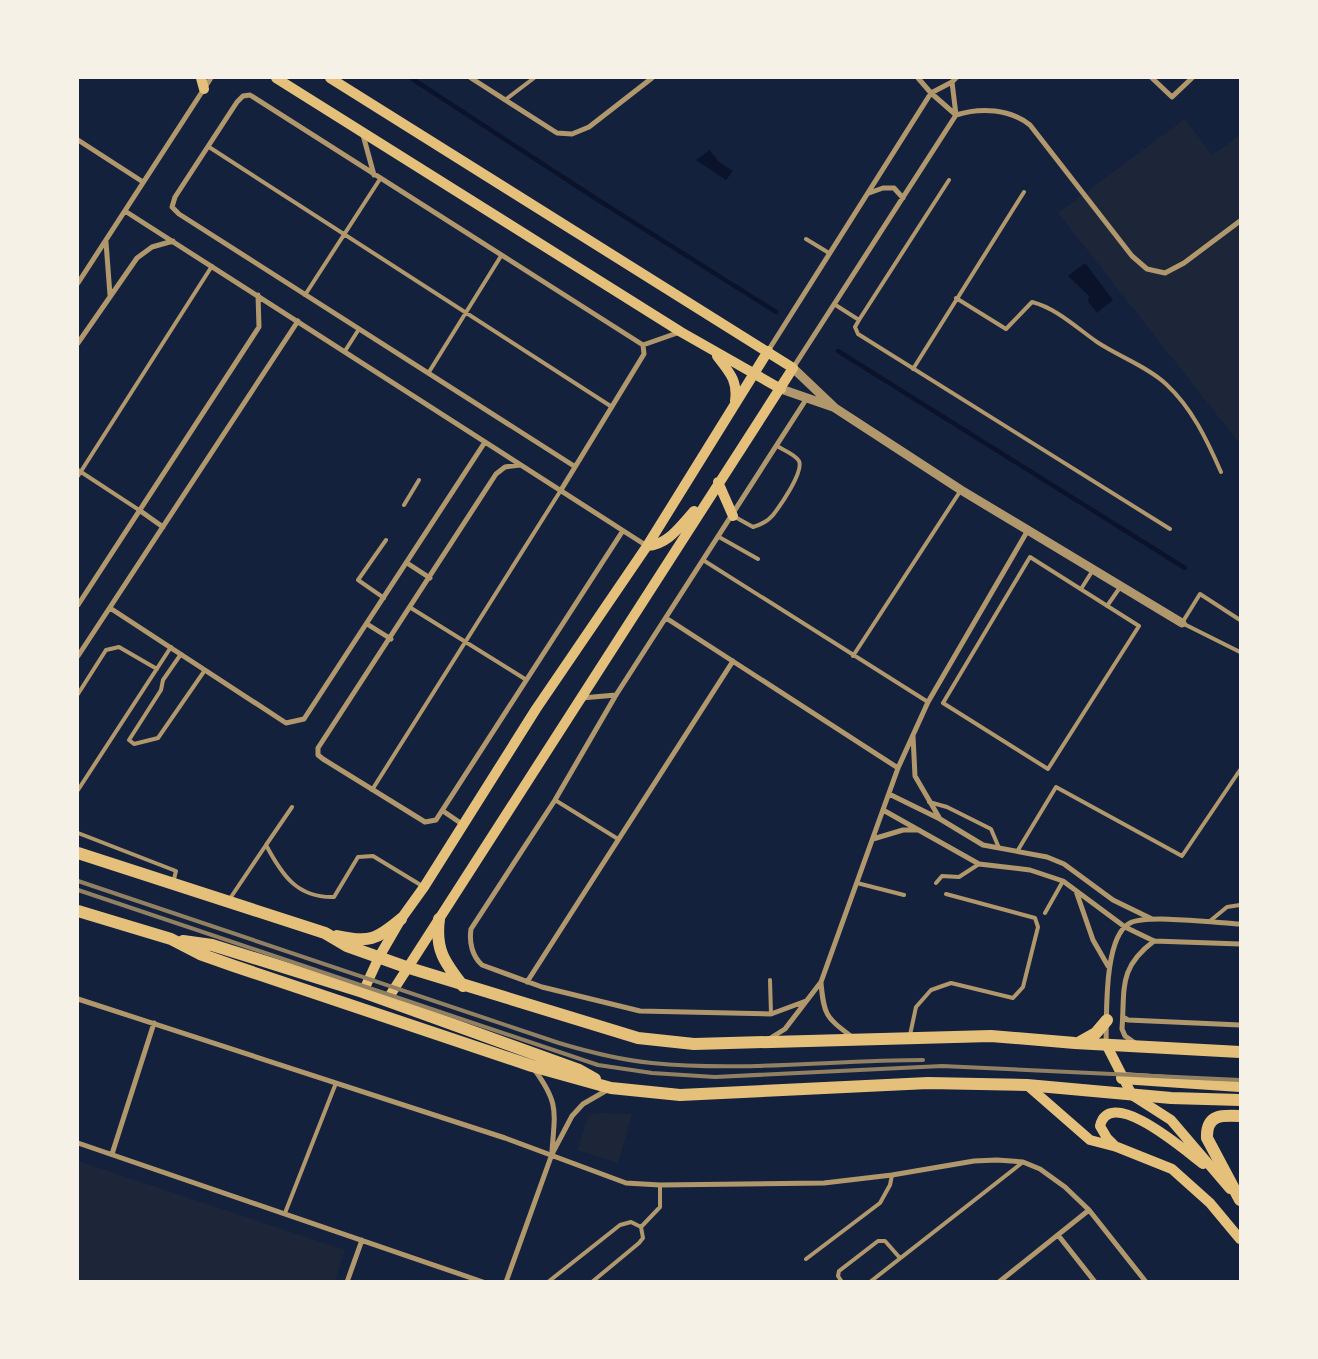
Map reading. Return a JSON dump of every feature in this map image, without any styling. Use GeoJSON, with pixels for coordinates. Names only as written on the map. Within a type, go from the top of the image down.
{"type":"FeatureCollection","features":[{"type":"Feature","properties":{"kind":"main road"},"geometry":{"type":"LineString","coordinates":[[201,78],[204,89]]}},
{"type":"Feature","properties":{"kind":"main road"},"geometry":{"type":"LineString","coordinates":[[276,78],[681,332],[753,375],[781,389]]}},
{"type":"Feature","properties":{"kind":"main road"},"geometry":{"type":"LineString","coordinates":[[330,78],[793,368],[781,389],[710,494],[439,919],[406,967],[387,1000]]}},
{"type":"Feature","properties":{"kind":"main road"},"geometry":{"type":"LineString","coordinates":[[363,992],[378,957],[401,919],[424,887],[536,708],[647,546],[768,351]]}},
{"type":"Feature","properties":{"kind":"main road"},"geometry":{"type":"LineString","coordinates":[[714,352],[737,388],[734,405]]}},
{"type":"Feature","properties":{"kind":"main road"},"geometry":{"type":"LineString","coordinates":[[718,482],[733,516]]}},
{"type":"Feature","properties":{"kind":"main road"},"geometry":{"type":"LineString","coordinates":[[647,546],[658,545],[669,538],[710,494]]}},
{"type":"Feature","properties":{"kind":"main road"},"geometry":{"type":"LineString","coordinates":[[78,853],[325,933],[357,940],[370,940],[382,935],[401,919]]}},
{"type":"Feature","properties":{"kind":"main road"},"geometry":{"type":"LineString","coordinates":[[78,911],[171,939],[212,945],[363,992],[579,1070],[611,1088]]}},
{"type":"Feature","properties":{"kind":"main road"},"geometry":{"type":"LineString","coordinates":[[439,919],[436,937],[441,955],[463,986]]}},
{"type":"Feature","properties":{"kind":"main road"},"geometry":{"type":"LineString","coordinates":[[325,933],[347,946],[406,967],[638,1038],[694,1044],[990,1036],[1075,1044],[1106,1044],[1240,1052]]}},
{"type":"Feature","properties":{"kind":"main road"},"geometry":{"type":"LineString","coordinates":[[171,939],[200,954],[234,966],[532,1066],[611,1088],[680,1095],[928,1083],[1027,1085],[1171,1098],[1240,1100]]}},
{"type":"Feature","properties":{"kind":"main road"},"geometry":{"type":"LineString","coordinates":[[1075,1044],[1088,1039],[1107,1020]]}},
{"type":"Feature","properties":{"kind":"main road"},"geometry":{"type":"LineString","coordinates":[[1106,1044],[1132,1095],[1171,1120],[1240,1201]]}},
{"type":"Feature","properties":{"kind":"main road"},"geometry":{"type":"LineString","coordinates":[[1122,1078],[1240,1086]]}},
{"type":"Feature","properties":{"kind":"main road"},"geometry":{"type":"LineString","coordinates":[[1027,1085],[1090,1140],[1116,1147],[1172,1169],[1210,1203],[1240,1239]]}},
{"type":"Feature","properties":{"kind":"main road"},"geometry":{"type":"LineString","coordinates":[[1171,1098],[1239,1116]]}},
{"type":"Feature","properties":{"kind":"main road"},"geometry":{"type":"LineString","coordinates":[[1116,1147],[1107,1138],[1100,1126],[1101,1120],[1115,1112],[1140,1120],[1160,1131],[1220,1177]]}},
{"type":"Feature","properties":{"kind":"main road"},"geometry":{"type":"LineString","coordinates":[[1239,1116],[1220,1115],[1212,1120],[1206,1128],[1207,1138],[1240,1201]]}},
{"type":"Feature","properties":{"kind":"street"},"geometry":{"type":"LineString","coordinates":[[78,283],[211,78]]}},
{"type":"Feature","properties":{"kind":"street"},"geometry":{"type":"LineString","coordinates":[[471,78],[557,133],[572,134],[589,127],[652,78]]}},
{"type":"Feature","properties":{"kind":"street"},"geometry":{"type":"LineString","coordinates":[[918,78],[931,93],[956,114]]}},
{"type":"Feature","properties":{"kind":"street"},"geometry":{"type":"LineString","coordinates":[[1152,78],[1172,98],[1192,78]]}},
{"type":"Feature","properties":{"kind":"street"},"geometry":{"type":"LineString","coordinates":[[768,351],[931,93],[954,80],[956,114],[793,368],[835,408],[961,490],[1182,623]]}},
{"type":"Feature","properties":{"kind":"street"},"geometry":{"type":"LineString","coordinates":[[561,490],[644,354],[642,345],[250,95],[242,96],[236,102],[175,197],[172,207],[179,214],[574,466]]}},
{"type":"Feature","properties":{"kind":"street"},"geometry":{"type":"LineString","coordinates":[[956,114],[972,110],[988,110],[1021,118],[1030,125],[1132,256],[1148,269],[1165,274],[1184,263],[1240,221]]}},
{"type":"Feature","properties":{"kind":"street"},"geometry":{"type":"LineString","coordinates":[[362,132],[377,177]]}},
{"type":"Feature","properties":{"kind":"street"},"geometry":{"type":"LineString","coordinates":[[78,140],[143,182]]}},
{"type":"Feature","properties":{"kind":"street"},"geometry":{"type":"LineString","coordinates":[[868,194],[883,188],[894,188],[903,198]]}},
{"type":"Feature","properties":{"kind":"street"},"geometry":{"type":"LineString","coordinates":[[125,212],[258,295],[561,490],[622,532],[647,546]]}},
{"type":"Feature","properties":{"kind":"street"},"geometry":{"type":"LineString","coordinates":[[78,343],[137,258],[152,247],[173,241]]}},
{"type":"Feature","properties":{"kind":"street"},"geometry":{"type":"LineString","coordinates":[[106,242],[110,295]]}},
{"type":"Feature","properties":{"kind":"street"},"geometry":{"type":"LineString","coordinates":[[78,605],[259,327],[258,295]]}},
{"type":"Feature","properties":{"kind":"street"},"geometry":{"type":"LineString","coordinates":[[78,656],[298,321]]}},
{"type":"Feature","properties":{"kind":"street"},"geometry":{"type":"LineString","coordinates":[[642,345],[681,332]]}},
{"type":"Feature","properties":{"kind":"street"},"geometry":{"type":"LineString","coordinates":[[781,389],[835,408]]}},
{"type":"Feature","properties":{"kind":"street"},"geometry":{"type":"LineString","coordinates":[[806,1001],[771,1014],[640,1011],[527,982],[482,965],[476,959],[470,939],[471,928],[555,800],[616,695],[733,516],[807,398]]}},
{"type":"Feature","properties":{"kind":"street"},"geometry":{"type":"LineString","coordinates":[[110,608],[286,723],[304,719],[485,442]]}},
{"type":"Feature","properties":{"kind":"street"},"geometry":{"type":"LineString","coordinates":[[520,465],[505,468],[496,474],[391,639],[318,748],[318,754],[323,759],[425,822],[436,820],[525,679],[622,532]]}},
{"type":"Feature","properties":{"kind":"street"},"geometry":{"type":"LineString","coordinates":[[139,510],[163,527]]}},
{"type":"Feature","properties":{"kind":"street"},"geometry":{"type":"LineString","coordinates":[[764,1042],[785,1028],[821,982],[898,768],[928,702],[1028,530]]}},
{"type":"Feature","properties":{"kind":"street"},"geometry":{"type":"LineString","coordinates":[[407,562],[430,578]]}},
{"type":"Feature","properties":{"kind":"street"},"geometry":{"type":"LineString","coordinates":[[666,618],[898,768]]}},
{"type":"Feature","properties":{"kind":"street"},"geometry":{"type":"LineString","coordinates":[[367,624],[391,639]]}},
{"type":"Feature","properties":{"kind":"street"},"geometry":{"type":"LineString","coordinates":[[527,982],[733,661]]}},
{"type":"Feature","properties":{"kind":"street"},"geometry":{"type":"LineString","coordinates":[[580,698],[616,695]]}},
{"type":"Feature","properties":{"kind":"street"},"geometry":{"type":"LineString","coordinates":[[913,735],[915,776],[940,819]]}},
{"type":"Feature","properties":{"kind":"street"},"geometry":{"type":"LineString","coordinates":[[890,794],[940,819],[983,845],[1018,850],[1047,857],[1064,864],[1113,900],[1152,919]]}},
{"type":"Feature","properties":{"kind":"street"},"geometry":{"type":"LineString","coordinates":[[883,810],[979,864],[1030,870],[1063,881],[1124,926],[1154,941],[1240,944]]}},
{"type":"Feature","properties":{"kind":"street"},"geometry":{"type":"LineString","coordinates":[[443,811],[462,824]]}},
{"type":"Feature","properties":{"kind":"street"},"geometry":{"type":"LineString","coordinates":[[873,839],[902,830],[920,830]]}},
{"type":"Feature","properties":{"kind":"street"},"geometry":{"type":"LineString","coordinates":[[1074,888],[1093,940],[1108,966]]}},
{"type":"Feature","properties":{"kind":"street"},"geometry":{"type":"LineString","coordinates":[[1106,1044],[1108,966],[1124,926],[1135,921],[1152,919],[1240,924]]}},
{"type":"Feature","properties":{"kind":"street"},"geometry":{"type":"LineString","coordinates":[[1149,1048],[1130,1041],[1122,1029],[1126,972],[1138,953],[1154,941]]}},
{"type":"Feature","properties":{"kind":"street"},"geometry":{"type":"LineString","coordinates":[[821,982],[823,1010],[835,1024],[855,1039]]}},
{"type":"Feature","properties":{"kind":"street"},"geometry":{"type":"LineString","coordinates":[[78,998],[552,1154],[626,1183],[660,1185],[824,1183],[892,1175],[974,1161],[1023,1162],[1040,1169],[1065,1186],[1089,1210],[1146,1282]]}},
{"type":"Feature","properties":{"kind":"street"},"geometry":{"type":"LineString","coordinates":[[1123,1017],[1128,1020],[1240,1025]]}},
{"type":"Feature","properties":{"kind":"street"},"geometry":{"type":"LineString","coordinates":[[112,1154],[154,1023]]}},
{"type":"Feature","properties":{"kind":"street"},"geometry":{"type":"LineString","coordinates":[[532,1066],[549,1088],[556,1110],[552,1154]]}},
{"type":"Feature","properties":{"kind":"street"},"geometry":{"type":"LineString","coordinates":[[506,1282],[552,1154],[572,1116],[583,1104],[611,1088]]}},
{"type":"Feature","properties":{"kind":"street"},"geometry":{"type":"LineString","coordinates":[[78,1143],[483,1282]]}},
{"type":"Feature","properties":{"kind":"street"},"geometry":{"type":"LineString","coordinates":[[999,1282],[1089,1210]]}},
{"type":"Feature","properties":{"kind":"street"},"geometry":{"type":"LineString","coordinates":[[1058,1234],[1095,1282]]}},
{"type":"Feature","properties":{"kind":"street"},"geometry":{"type":"LineString","coordinates":[[347,1282],[362,1240]]}},
{"type":"Feature","properties":{"kind":"lane"},"geometry":{"type":"LineString","coordinates":[[505,100],[534,78]]}},
{"type":"Feature","properties":{"kind":"lane"},"geometry":{"type":"LineString","coordinates":[[208,147],[612,407]]}},
{"type":"Feature","properties":{"kind":"lane"},"geometry":{"type":"LineString","coordinates":[[305,295],[344,235],[377,177]]}},
{"type":"Feature","properties":{"kind":"lane"},"geometry":{"type":"LineString","coordinates":[[949,180],[859,320],[855,328],[858,334],[1170,529]]}},
{"type":"Feature","properties":{"kind":"lane"},"geometry":{"type":"LineString","coordinates":[[913,369],[1024,192]]}},
{"type":"Feature","properties":{"kind":"lane"},"geometry":{"type":"LineString","coordinates":[[806,239],[829,253]]}},
{"type":"Feature","properties":{"kind":"lane"},"geometry":{"type":"LineString","coordinates":[[429,372],[464,312],[501,256]]}},
{"type":"Feature","properties":{"kind":"lane"},"geometry":{"type":"LineString","coordinates":[[139,510],[78,472],[212,266]]}},
{"type":"Feature","properties":{"kind":"lane"},"geometry":{"type":"LineString","coordinates":[[956,298],[1006,329],[1032,302],[1045,306],[1100,344],[1166,383],[1191,412],[1207,440],[1221,472]]}},
{"type":"Feature","properties":{"kind":"lane"},"geometry":{"type":"LineString","coordinates":[[834,304],[859,320]]}},
{"type":"Feature","properties":{"kind":"lane"},"geometry":{"type":"LineString","coordinates":[[345,352],[359,329]]}},
{"type":"Feature","properties":{"kind":"lane"},"geometry":{"type":"LineString","coordinates":[[733,516],[753,527],[760,525],[772,516],[798,476],[800,464],[797,458],[777,446]]}},
{"type":"Feature","properties":{"kind":"lane"},"geometry":{"type":"LineString","coordinates":[[404,505],[419,480]]}},
{"type":"Feature","properties":{"kind":"lane"},"geometry":{"type":"LineString","coordinates":[[372,790],[561,490]]}},
{"type":"Feature","properties":{"kind":"lane"},"geometry":{"type":"LineString","coordinates":[[853,656],[961,490]]}},
{"type":"Feature","properties":{"kind":"lane"},"geometry":{"type":"LineString","coordinates":[[719,537],[758,559]]}},
{"type":"Feature","properties":{"kind":"lane"},"geometry":{"type":"LineString","coordinates":[[384,598],[358,580],[386,540]]}},
{"type":"Feature","properties":{"kind":"lane"},"geometry":{"type":"LineString","coordinates":[[1030,557],[1081,589],[1139,626],[1048,769],[943,703],[1030,557]]}},
{"type":"Feature","properties":{"kind":"lane"},"geometry":{"type":"LineString","coordinates":[[704,560],[928,702]]}},
{"type":"Feature","properties":{"kind":"lane"},"geometry":{"type":"LineString","coordinates":[[1081,589],[1093,569]]}},
{"type":"Feature","properties":{"kind":"lane"},"geometry":{"type":"LineString","coordinates":[[1108,606],[1121,586]]}},
{"type":"Feature","properties":{"kind":"lane"},"geometry":{"type":"LineString","coordinates":[[1240,620],[1200,594],[1182,623],[1240,652]]}},
{"type":"Feature","properties":{"kind":"lane"},"geometry":{"type":"LineString","coordinates":[[411,608],[525,679]]}},
{"type":"Feature","properties":{"kind":"lane"},"geometry":{"type":"LineString","coordinates":[[78,694],[106,650],[120,647],[157,669]]}},
{"type":"Feature","properties":{"kind":"lane"},"geometry":{"type":"LineString","coordinates":[[78,790],[170,648]]}},
{"type":"Feature","properties":{"kind":"lane"},"geometry":{"type":"LineString","coordinates":[[181,654],[164,680],[162,690],[129,740],[134,744],[158,738],[205,670]]}},
{"type":"Feature","properties":{"kind":"lane"},"geometry":{"type":"LineString","coordinates":[[1018,850],[1056,787],[1182,856],[1240,770]]}},
{"type":"Feature","properties":{"kind":"lane"},"geometry":{"type":"LineString","coordinates":[[555,800],[618,839]]}},
{"type":"Feature","properties":{"kind":"lane"},"geometry":{"type":"LineString","coordinates":[[929,802],[947,807],[991,829],[999,848]]}},
{"type":"Feature","properties":{"kind":"lane"},"geometry":{"type":"LineString","coordinates":[[228,902],[292,807]]}},
{"type":"Feature","properties":{"kind":"lane"},"geometry":{"type":"LineString","coordinates":[[78,832],[176,871],[173,884]]}},
{"type":"Feature","properties":{"kind":"lane"},"geometry":{"type":"LineString","coordinates":[[266,845],[277,866],[291,883],[316,897],[334,896],[358,856],[366,855],[373,856],[424,887]]}},
{"type":"Feature","properties":{"kind":"lane"},"geometry":{"type":"LineString","coordinates":[[936,883],[942,876],[959,877],[979,864]]}},
{"type":"Feature","properties":{"kind":"lane"},"geometry":{"type":"LineString","coordinates":[[1045,913],[1063,881]]}},
{"type":"Feature","properties":{"kind":"lane"},"geometry":{"type":"LineString","coordinates":[[857,883],[904,895]]}},
{"type":"Feature","properties":{"kind":"lane"},"geometry":{"type":"LineString","coordinates":[[910,1037],[916,1007],[932,990],[952,983],[1013,998],[1023,987],[1038,927],[1035,918],[946,894]]}},
{"type":"Feature","properties":{"kind":"lane"},"geometry":{"type":"LineString","coordinates":[[1208,923],[1227,908],[1240,905]]}},
{"type":"Feature","properties":{"kind":"lane"},"geometry":{"type":"LineString","coordinates":[[770,980],[771,1014]]}},
{"type":"Feature","properties":{"kind":"lane"},"geometry":{"type":"LineString","coordinates":[[284,1213],[336,1083]]}},
{"type":"Feature","properties":{"kind":"lane"},"geometry":{"type":"LineString","coordinates":[[870,1282],[1023,1162]]}},
{"type":"Feature","properties":{"kind":"lane"},"geometry":{"type":"LineString","coordinates":[[806,1259],[880,1203],[890,1185],[892,1175]]}},
{"type":"Feature","properties":{"kind":"lane"},"geometry":{"type":"LineString","coordinates":[[641,1227],[660,1207],[660,1185]]}},
{"type":"Feature","properties":{"kind":"lane"},"geometry":{"type":"LineString","coordinates":[[548,1282],[620,1225],[631,1222],[641,1227]]}},
{"type":"Feature","properties":{"kind":"lane"},"geometry":{"type":"LineString","coordinates":[[592,1282],[639,1243],[643,1238],[641,1227]]}},
{"type":"Feature","properties":{"kind":"lane"},"geometry":{"type":"LineString","coordinates":[[842,1282],[838,1276],[839,1271],[878,1241],[885,1241],[900,1258]]}},
{"type":"Feature","properties":{"kind":"shaded area"},"geometry":{"type":"Polygon","coordinates":[[[1185,119],[1212,155],[1240,135],[1240,444],[1058,213],[1185,119]]]}},
{"type":"Feature","properties":{"kind":"shaded area"},"geometry":{"type":"Polygon","coordinates":[[[710,150],[718,161],[733,171],[726,180],[696,160],[710,150]]]}},
{"type":"Feature","properties":{"kind":"shaded area"},"geometry":{"type":"Polygon","coordinates":[[[1085,263],[1113,300],[1097,313],[1088,301],[1089,296],[1068,276],[1085,263]]]}},
{"type":"Feature","properties":{"kind":"shaded area"},"geometry":{"type":"Polygon","coordinates":[[[598,1113],[632,1114],[618,1163],[577,1150],[589,1115],[598,1113]]]}},
{"type":"Feature","properties":{"kind":"shaded area"},"geometry":{"type":"Polygon","coordinates":[[[78,1161],[345,1250],[335,1281],[78,1281],[78,1161]]]}},
{"type":"Feature","properties":{"kind":"waterway"},"geometry":{"type":"LineString","coordinates":[[411,78],[595,198],[776,312]]}},
{"type":"Feature","properties":{"kind":"waterway"},"geometry":{"type":"LineString","coordinates":[[838,351],[1185,568]]}},
{"type":"Feature","properties":{"kind":"railway"},"geometry":{"type":"LineString","coordinates":[[78,881],[559,1043],[616,1058],[652,1063],[720,1066],[923,1060]]}},
{"type":"Feature","properties":{"kind":"railway"},"geometry":{"type":"LineString","coordinates":[[78,890],[598,1065],[652,1073],[715,1077],[942,1066],[1240,1080]]}}]}
